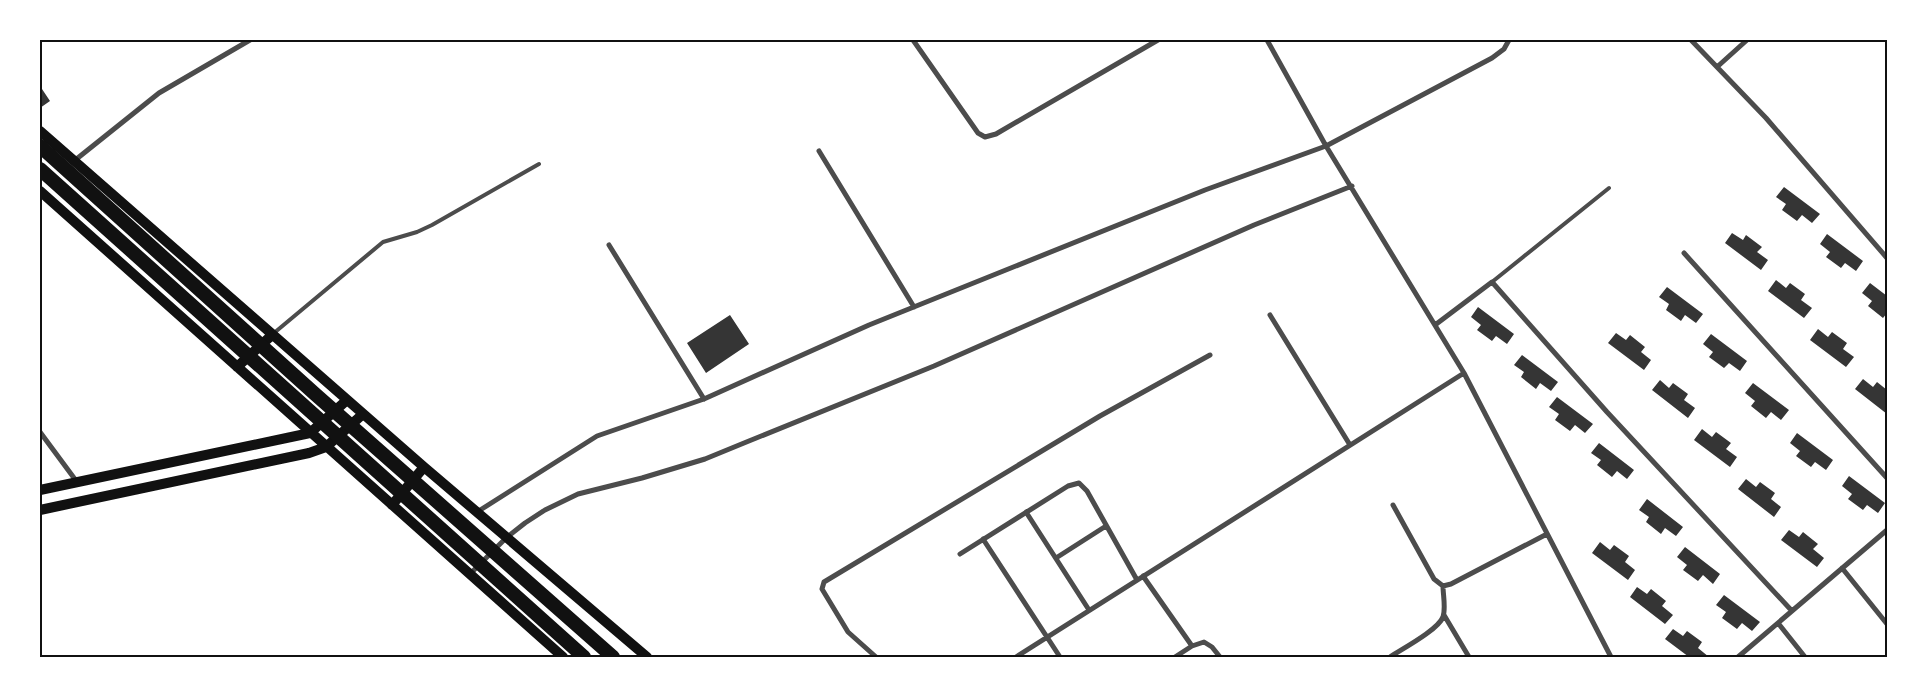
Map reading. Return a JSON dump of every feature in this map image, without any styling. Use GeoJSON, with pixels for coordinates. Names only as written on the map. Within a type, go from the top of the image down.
{"type":"FeatureCollection","features":[{"type":"Feature","properties":{"kind":"highway"},"geometry":{"type":"LineString","coordinates":[[42,139],[314,394],[613,657]]}},
{"type":"Feature","properties":{"kind":"highway"},"geometry":{"type":"LineString","coordinates":[[40,169],[584,657]]}},
{"type":"Feature","properties":{"kind":"main road"},"geometry":{"type":"LineString","coordinates":[[42,139],[74,162],[506,538],[647,657]]}},
{"type":"Feature","properties":{"kind":"main road"},"geometry":{"type":"LineString","coordinates":[[40,191],[563,657]]}},
{"type":"Feature","properties":{"kind":"main road"},"geometry":{"type":"LineString","coordinates":[[92,238],[123,205]]}},
{"type":"Feature","properties":{"kind":"main road"},"geometry":{"type":"LineString","coordinates":[[237,367],[272,335]]}},
{"type":"Feature","properties":{"kind":"main road"},"geometry":{"type":"LineString","coordinates":[[40,490],[310,433],[347,400]]}},
{"type":"Feature","properties":{"kind":"main road"},"geometry":{"type":"LineString","coordinates":[[40,510],[290,458],[326,447],[363,414]]}},
{"type":"Feature","properties":{"kind":"main road"},"geometry":{"type":"LineString","coordinates":[[392,505],[424,467]]}},
{"type":"Feature","properties":{"kind":"street"},"geometry":{"type":"LineString","coordinates":[[74,162],[159,93],[250,40]]}},
{"type":"Feature","properties":{"kind":"street"},"geometry":{"type":"LineString","coordinates":[[913,40],[978,133],[985,137],[996,134],[1158,40]]}},
{"type":"Feature","properties":{"kind":"street"},"geometry":{"type":"LineString","coordinates":[[1267,40],[1326,146],[1464,373],[1611,657]]}},
{"type":"Feature","properties":{"kind":"street"},"geometry":{"type":"LineString","coordinates":[[476,512],[597,436],[704,399],[869,324],[1205,190],[1326,146],[1492,58],[1504,49],[1510,40]]}},
{"type":"Feature","properties":{"kind":"street"},"geometry":{"type":"LineString","coordinates":[[1691,40],[1766,118],[1887,258]]}},
{"type":"Feature","properties":{"kind":"street"},"geometry":{"type":"LineString","coordinates":[[1717,67],[1747,40]]}},
{"type":"Feature","properties":{"kind":"street"},"geometry":{"type":"LineString","coordinates":[[819,151],[914,307]]}},
{"type":"Feature","properties":{"kind":"street"},"geometry":{"type":"LineString","coordinates":[[470,574],[506,538],[545,510],[578,494],[642,478],[705,459],[744,444],[934,366],[1254,225],[1352,186]]}},
{"type":"Feature","properties":{"kind":"street"},"geometry":{"type":"LineString","coordinates":[[609,244],[704,399]]}},
{"type":"Feature","properties":{"kind":"street"},"geometry":{"type":"LineString","coordinates":[[1684,253],[1887,478]]}},
{"type":"Feature","properties":{"kind":"street"},"geometry":{"type":"LineString","coordinates":[[1435,326],[1492,282],[1607,412],[1792,611]]}},
{"type":"Feature","properties":{"kind":"street"},"geometry":{"type":"LineString","coordinates":[[1270,315],[1350,445]]}},
{"type":"Feature","properties":{"kind":"street"},"geometry":{"type":"LineString","coordinates":[[876,657],[848,632],[822,589],[824,582],[1100,416],[1210,355]]}},
{"type":"Feature","properties":{"kind":"street"},"geometry":{"type":"LineString","coordinates":[[1016,657],[1464,373]]}},
{"type":"Feature","properties":{"kind":"street"},"geometry":{"type":"LineString","coordinates":[[40,432],[77,482]]}},
{"type":"Feature","properties":{"kind":"street"},"geometry":{"type":"LineString","coordinates":[[960,554],[1068,486],[1079,483],[1087,491],[1137,580]]}},
{"type":"Feature","properties":{"kind":"street"},"geometry":{"type":"LineString","coordinates":[[1393,505],[1434,578],[1443,586],[1444,615],[1469,657]]}},
{"type":"Feature","properties":{"kind":"street"},"geometry":{"type":"LineString","coordinates":[[1026,512],[1090,610]]}},
{"type":"Feature","properties":{"kind":"street"},"geometry":{"type":"LineString","coordinates":[[1056,558],[1106,526]]}},
{"type":"Feature","properties":{"kind":"street"},"geometry":{"type":"LineString","coordinates":[[1738,657],[1887,530]]}},
{"type":"Feature","properties":{"kind":"street"},"geometry":{"type":"LineString","coordinates":[[1443,586],[1451,584],[1547,534]]}},
{"type":"Feature","properties":{"kind":"street"},"geometry":{"type":"LineString","coordinates":[[983,539],[1060,657]]}},
{"type":"Feature","properties":{"kind":"street"},"geometry":{"type":"LineString","coordinates":[[1842,568],[1887,624]]}},
{"type":"Feature","properties":{"kind":"street"},"geometry":{"type":"LineString","coordinates":[[1143,576],[1192,646]]}},
{"type":"Feature","properties":{"kind":"street"},"geometry":{"type":"LineString","coordinates":[[1390,657],[1435,627],[1444,615]]}},
{"type":"Feature","properties":{"kind":"street"},"geometry":{"type":"LineString","coordinates":[[1778,623],[1805,657]]}},
{"type":"Feature","properties":{"kind":"street"},"geometry":{"type":"LineString","coordinates":[[1175,657],[1198,643],[1208,644],[1220,657]]}},
{"type":"Feature","properties":{"kind":"lane"},"geometry":{"type":"LineString","coordinates":[[272,335],[383,242],[417,232],[432,225],[539,164]]}},
{"type":"Feature","properties":{"kind":"lane"},"geometry":{"type":"LineString","coordinates":[[1492,282],[1609,188]]}},
{"type":"Feature","properties":{"kind":"building"},"geometry":{"type":"Polygon","coordinates":[[[42,89],[50,101],[40,108],[40,91],[42,89]]]}},
{"type":"Feature","properties":{"kind":"building"},"geometry":{"type":"Polygon","coordinates":[[[1784,187],[1820,214],[1812,223],[1802,215],[1797,221],[1782,210],[1786,204],[1776,197],[1784,187]]]}},
{"type":"Feature","properties":{"kind":"building"},"geometry":{"type":"Polygon","coordinates":[[[1732,233],[1743,240],[1746,235],[1762,247],[1757,252],[1768,260],[1761,270],[1725,243],[1732,233]]]}},
{"type":"Feature","properties":{"kind":"building"},"geometry":{"type":"Polygon","coordinates":[[[1827,234],[1863,261],[1856,271],[1845,263],[1841,268],[1826,257],[1830,252],[1820,244],[1827,234]]]}},
{"type":"Feature","properties":{"kind":"building"},"geometry":{"type":"Polygon","coordinates":[[[1776,280],[1786,288],[1790,283],[1805,294],[1801,300],[1812,308],[1804,318],[1768,291],[1776,280]]]}},
{"type":"Feature","properties":{"kind":"building"},"geometry":{"type":"Polygon","coordinates":[[[1870,283],[1887,296],[1887,313],[1883,318],[1868,306],[1872,301],[1862,293],[1870,283]]]}},
{"type":"Feature","properties":{"kind":"building"},"geometry":{"type":"Polygon","coordinates":[[[1667,287],[1703,314],[1696,323],[1685,315],[1681,321],[1666,310],[1669,304],[1659,297],[1667,287]]]}},
{"type":"Feature","properties":{"kind":"building"},"geometry":{"type":"Polygon","coordinates":[[[1478,307],[1514,334],[1507,344],[1496,336],[1492,341],[1477,330],[1481,325],[1471,317],[1478,307]]]}},
{"type":"Feature","properties":{"kind":"building"},"geometry":{"type":"Polygon","coordinates":[[[730,315],[749,344],[706,373],[687,343],[730,315]]]}},
{"type":"Feature","properties":{"kind":"building"},"geometry":{"type":"Polygon","coordinates":[[[1818,329],[1828,337],[1832,332],[1847,343],[1843,349],[1854,357],[1846,367],[1810,340],[1818,329]]]}},
{"type":"Feature","properties":{"kind":"building"},"geometry":{"type":"Polygon","coordinates":[[[1616,333],[1626,340],[1630,335],[1645,347],[1641,352],[1651,360],[1644,370],[1608,343],[1616,333]]]}},
{"type":"Feature","properties":{"kind":"building"},"geometry":{"type":"Polygon","coordinates":[[[1711,334],[1747,361],[1740,371],[1729,363],[1724,368],[1709,357],[1713,352],[1703,344],[1711,334]]]}},
{"type":"Feature","properties":{"kind":"building"},"geometry":{"type":"Polygon","coordinates":[[[1522,355],[1558,382],[1551,391],[1540,383],[1536,389],[1521,377],[1524,372],[1514,365],[1522,355]]]}},
{"type":"Feature","properties":{"kind":"building"},"geometry":{"type":"Polygon","coordinates":[[[1863,379],[1873,387],[1877,382],[1887,390],[1887,414],[1855,389],[1863,379]]]}},
{"type":"Feature","properties":{"kind":"building"},"geometry":{"type":"Polygon","coordinates":[[[1660,380],[1669,388],[1673,383],[1688,394],[1684,400],[1695,408],[1688,418],[1652,390],[1660,380]]]}},
{"type":"Feature","properties":{"kind":"building"},"geometry":{"type":"Polygon","coordinates":[[[1753,383],[1789,410],[1781,420],[1771,412],[1766,418],[1751,406],[1755,401],[1745,393],[1753,383]]]}},
{"type":"Feature","properties":{"kind":"building"},"geometry":{"type":"Polygon","coordinates":[[[1557,397],[1593,424],[1585,433],[1575,425],[1570,431],[1555,420],[1559,414],[1549,407],[1557,397]]]}},
{"type":"Feature","properties":{"kind":"building"},"geometry":{"type":"Polygon","coordinates":[[[1702,429],[1712,437],[1716,432],[1731,443],[1726,449],[1737,457],[1730,467],[1694,440],[1702,429]]]}},
{"type":"Feature","properties":{"kind":"building"},"geometry":{"type":"Polygon","coordinates":[[[1797,433],[1833,460],[1826,470],[1815,462],[1811,467],[1796,456],[1800,451],[1790,443],[1797,433]]]}},
{"type":"Feature","properties":{"kind":"building"},"geometry":{"type":"Polygon","coordinates":[[[1599,443],[1634,470],[1627,479],[1617,471],[1612,477],[1597,465],[1601,460],[1591,453],[1599,443]]]}},
{"type":"Feature","properties":{"kind":"building"},"geometry":{"type":"Polygon","coordinates":[[[1849,476],[1885,503],[1878,513],[1867,505],[1863,510],[1848,499],[1852,494],[1842,486],[1849,476]]]}},
{"type":"Feature","properties":{"kind":"building"},"geometry":{"type":"Polygon","coordinates":[[[1746,479],[1756,487],[1760,482],[1775,493],[1771,499],[1781,507],[1774,517],[1738,489],[1746,479]]]}},
{"type":"Feature","properties":{"kind":"building"},"geometry":{"type":"Polygon","coordinates":[[[1647,499],[1683,527],[1676,536],[1665,528],[1661,534],[1646,522],[1649,517],[1639,510],[1647,499]]]}},
{"type":"Feature","properties":{"kind":"building"},"geometry":{"type":"Polygon","coordinates":[[[1789,530],[1799,537],[1803,532],[1818,544],[1813,549],[1824,558],[1817,567],[1781,540],[1789,530]]]}},
{"type":"Feature","properties":{"kind":"building"},"geometry":{"type":"Polygon","coordinates":[[[1600,542],[1610,550],[1614,545],[1629,556],[1625,562],[1635,570],[1628,580],[1592,553],[1600,542]]]}},
{"type":"Feature","properties":{"kind":"building"},"geometry":{"type":"Polygon","coordinates":[[[1685,547],[1720,574],[1713,584],[1703,575],[1698,581],[1683,570],[1687,565],[1677,557],[1685,547]]]}},
{"type":"Feature","properties":{"kind":"building"},"geometry":{"type":"Polygon","coordinates":[[[1637,587],[1647,594],[1651,589],[1666,601],[1662,606],[1673,615],[1665,624],[1630,597],[1637,587]]]}},
{"type":"Feature","properties":{"kind":"building"},"geometry":{"type":"Polygon","coordinates":[[[1724,595],[1760,622],[1752,631],[1742,623],[1737,629],[1722,618],[1726,612],[1716,605],[1724,595]]]}},
{"type":"Feature","properties":{"kind":"building"},"geometry":{"type":"Polygon","coordinates":[[[1673,629],[1683,636],[1687,631],[1702,642],[1698,648],[1709,657],[1689,657],[1665,639],[1673,629]]]}}]}
